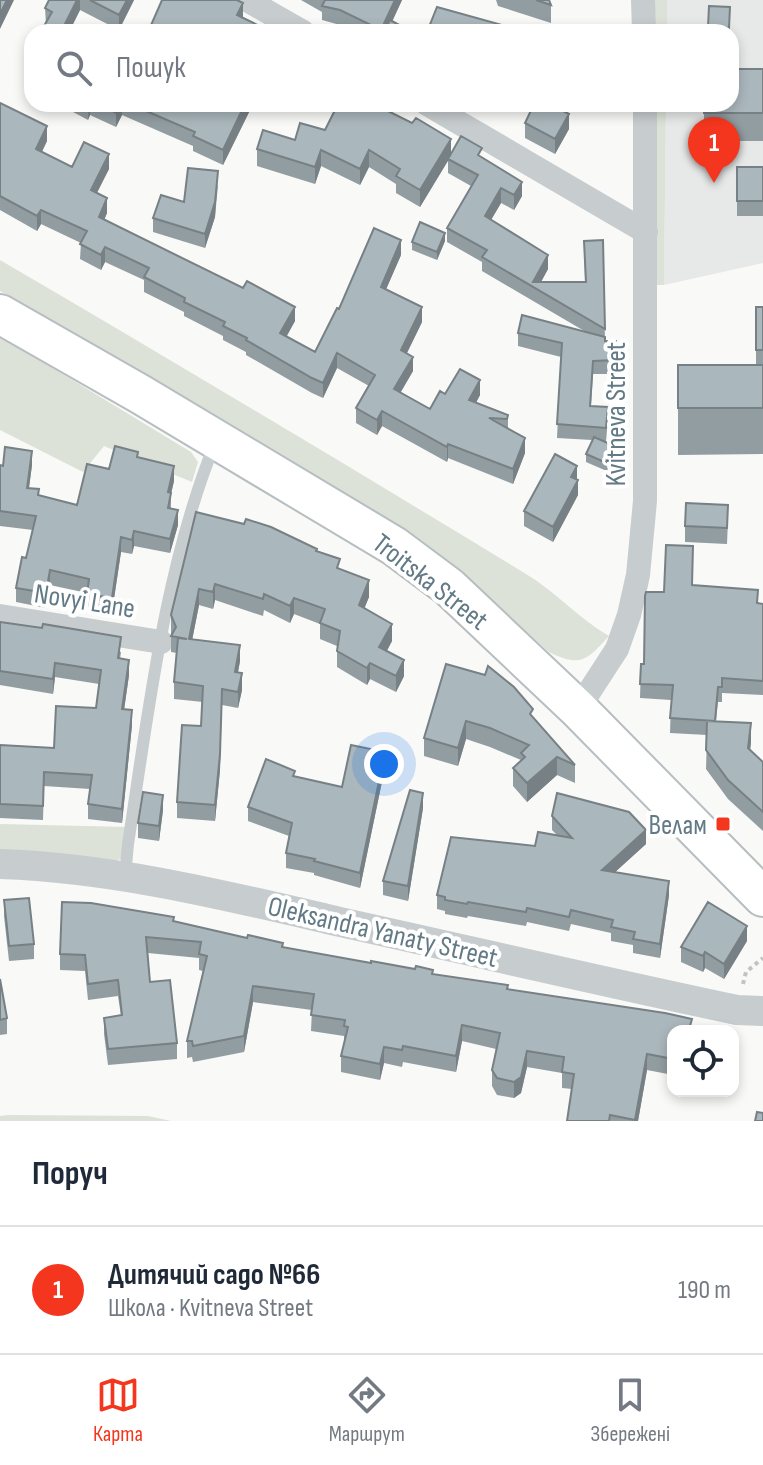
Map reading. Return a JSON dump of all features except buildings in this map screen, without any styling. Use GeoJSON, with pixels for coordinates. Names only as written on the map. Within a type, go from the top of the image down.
{"type":"FeatureCollection","features":[{"type":"Feature","properties":{"kind":"main road","name":"Troitska Street"},"geometry":{"type":"LineString","coordinates":[[0,314],[394,546],[449,587],[578,709],[763,897]]}},
{"type":"Feature","properties":{"kind":"street"},"geometry":{"type":"LineString","coordinates":[[247,0],[289,24]]}},
{"type":"Feature","properties":{"kind":"street"},"geometry":{"type":"LineString","coordinates":[[643,0],[644,24]]}},
{"type":"Feature","properties":{"kind":"street"},"geometry":{"type":"LineString","coordinates":[[441,112],[646,232]]}},
{"type":"Feature","properties":{"kind":"street","name":"Kvitneva Street"},"geometry":{"type":"LineString","coordinates":[[578,709],[617,649],[638,575],[645,501],[645,112]]}},
{"type":"Feature","properties":{"kind":"street","name":"Novyi Lane"},"geometry":{"type":"LineString","coordinates":[[0,616],[161,642]]}},
{"type":"Feature","properties":{"kind":"street","name":"Oleksandra Yanaty Street"},"geometry":{"type":"LineString","coordinates":[[0,864],[57,866],[226,895],[648,991],[737,1010],[763,1011]]}},
{"type":"Feature","properties":{"kind":"lane"},"geometry":{"type":"LineString","coordinates":[[125,877],[165,614],[195,492],[216,440]]}},
{"type":"Feature","properties":{"kind":"shaded area"},"geometry":{"type":"Polygon","coordinates":[[[651,0],[667,0],[667,24],[651,24],[651,0]]]}},
{"type":"Feature","properties":{"kind":"shaded area"},"geometry":{"type":"Polygon","coordinates":[[[667,0],[763,0],[763,263],[664,285],[666,112],[739,112],[739,24],[667,24],[667,0]]]}},
{"type":"Feature","properties":{"kind":"shaded area"},"geometry":{"type":"Polygon","coordinates":[[[653,112],[666,112],[664,285],[655,285],[653,112]]]}},
{"type":"Feature","properties":{"kind":"shaded area"},"geometry":{"type":"Polygon","coordinates":[[[0,260],[526,574],[609,636],[583,659],[569,660],[549,652],[471,583],[402,533],[228,423],[0,291],[0,260]]]}},
{"type":"Feature","properties":{"kind":"shaded area"},"geometry":{"type":"Polygon","coordinates":[[[0,336],[191,452],[198,462],[192,482],[104,446],[83,472],[0,430],[0,336]]]}},
{"type":"Feature","properties":{"kind":"shaded area"},"geometry":{"type":"Polygon","coordinates":[[[0,824],[128,827],[121,859],[115,861],[0,853],[0,824]]]}},
{"type":"Feature","properties":{"kind":"shaded area"},"geometry":{"type":"Polygon","coordinates":[[[0,1116],[148,1116],[171,1121],[0,1121],[0,1116]]]}},
{"type":"Feature","properties":{"kind":"place","name":"Дитячий садо №66"},"geometry":{"type":"Point","coordinates":[714,183]}},
{"type":"Feature","properties":{"kind":"place","name":"Велам"},"geometry":{"type":"Point","coordinates":[723,824]}}]}
